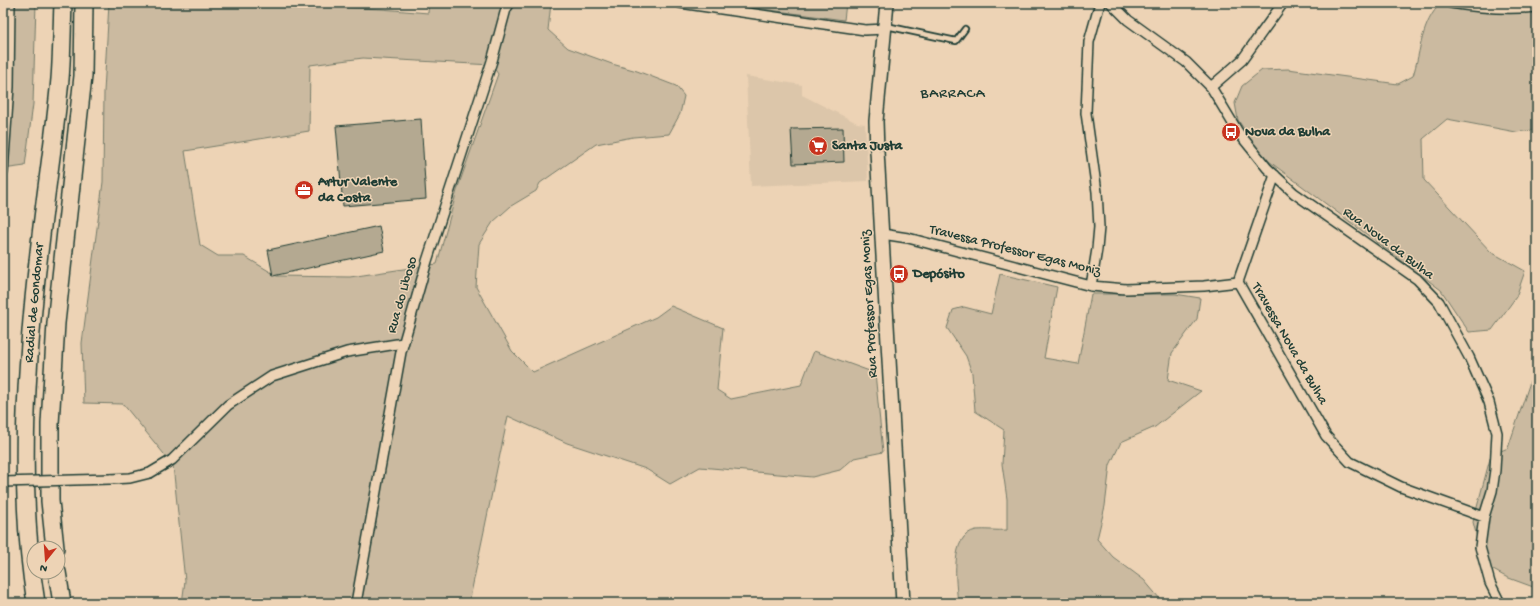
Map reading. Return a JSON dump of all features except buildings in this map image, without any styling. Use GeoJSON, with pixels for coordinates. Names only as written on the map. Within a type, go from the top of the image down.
{"type":"FeatureCollection","features":[{"type":"Feature","properties":{"kind":"highway","name":"Radial de Gondomar"},"geometry":{"type":"LineString","coordinates":[[36,603],[25,510],[26,430],[29,368],[39,245],[60,78],[63,3]]}},
{"type":"Feature","properties":{"kind":"highway","name":"Radial de Gondomar"},"geometry":{"type":"LineString","coordinates":[[54,540],[50,501],[50,424],[56,323],[83,76],[84,3]]}},
{"type":"Feature","properties":{"kind":"highway"},"geometry":{"type":"LineString","coordinates":[[58,580],[62,603]]}},
{"type":"Feature","properties":{"kind":"main road","name":"Rua Professor Egas Moniz"},"geometry":{"type":"LineString","coordinates":[[887,3],[876,121],[903,603]]}},
{"type":"Feature","properties":{"kind":"street"},"geometry":{"type":"LineString","coordinates":[[3,172],[9,87],[10,3]]}},
{"type":"Feature","properties":{"kind":"street","name":"Rua do Liboso"},"geometry":{"type":"LineString","coordinates":[[356,603],[403,343],[427,261],[492,61],[506,10],[510,3]]}},
{"type":"Feature","properties":{"kind":"street"},"geometry":{"type":"LineString","coordinates":[[680,3],[865,30],[885,29]]}},
{"type":"Feature","properties":{"kind":"street"},"geometry":{"type":"LineString","coordinates":[[1090,286],[1097,249],[1098,227],[1097,192],[1086,113],[1089,42],[1100,3]]}},
{"type":"Feature","properties":{"kind":"street"},"geometry":{"type":"LineString","coordinates":[[1111,3],[1128,20],[1186,62],[1211,87],[1238,132],[1275,176]]}},
{"type":"Feature","properties":{"kind":"street"},"geometry":{"type":"LineString","coordinates":[[1211,87],[1242,60],[1283,3]]}},
{"type":"Feature","properties":{"kind":"street"},"geometry":{"type":"LineString","coordinates":[[1451,3],[1480,7],[1517,9],[1537,7]]}},
{"type":"Feature","properties":{"kind":"street","name":"Travessa Nova da Bulha"},"geometry":{"type":"LineString","coordinates":[[1275,176],[1238,282],[1326,436],[1350,462],[1401,487],[1484,517]]}},
{"type":"Feature","properties":{"kind":"street","name":"Rua Nova da Bulha"},"geometry":{"type":"LineString","coordinates":[[1275,176],[1294,193],[1417,280],[1439,302],[1469,357],[1489,402],[1497,433],[1494,477],[1484,517],[1480,547],[1490,583],[1500,603]]}},
{"type":"Feature","properties":{"kind":"street","name":"Travessa Professor Egas Moniz"},"geometry":{"type":"LineString","coordinates":[[882,234],[908,238],[1090,286],[1126,289],[1204,286],[1238,282]]}},
{"type":"Feature","properties":{"kind":"street"},"geometry":{"type":"LineString","coordinates":[[3,482],[130,478],[150,473],[172,460],[228,405],[272,376],[347,352],[403,343]]}},
{"type":"Feature","properties":{"kind":"lane"},"geometry":{"type":"LineString","coordinates":[[885,29],[891,26],[956,42],[965,29]]}},
{"type":"Feature","properties":{"kind":"shaded area"},"geometry":{"type":"Polygon","coordinates":[[[3,3],[36,3],[33,104],[25,166],[3,169],[3,3]]]}},
{"type":"Feature","properties":{"kind":"shaded area"},"geometry":{"type":"Polygon","coordinates":[[[109,3],[299,3],[312,6],[428,13],[429,3],[551,3],[548,30],[568,48],[612,64],[637,71],[676,86],[684,96],[680,114],[669,134],[633,137],[596,144],[540,183],[536,191],[511,206],[493,222],[479,244],[476,287],[512,351],[533,372],[656,317],[671,306],[723,328],[717,390],[731,399],[801,385],[814,351],[875,373],[883,452],[854,458],[840,470],[812,477],[700,467],[670,484],[646,469],[567,443],[508,416],[469,603],[182,603],[185,581],[173,465],[123,404],[84,403],[82,343],[103,182],[104,92],[109,3]],[[363,58],[310,65],[309,131],[185,151],[200,245],[218,256],[244,256],[277,276],[350,277],[437,264],[458,187],[498,74],[492,65],[363,58]]]}},
{"type":"Feature","properties":{"kind":"shaded area"},"geometry":{"type":"Polygon","coordinates":[[[718,3],[846,3],[844,20],[718,3]]]}},
{"type":"Feature","properties":{"kind":"shaded area"},"geometry":{"type":"Polygon","coordinates":[[[1441,3],[1537,3],[1537,125],[1533,130],[1516,132],[1447,119],[1423,139],[1424,180],[1491,252],[1525,271],[1516,297],[1492,330],[1469,332],[1441,290],[1270,162],[1253,143],[1238,120],[1235,103],[1242,86],[1262,70],[1288,69],[1398,84],[1413,76],[1425,28],[1434,11],[1441,3]]]}},
{"type":"Feature","properties":{"kind":"shaded area"},"geometry":{"type":"Polygon","coordinates":[[[746,76],[802,85],[802,95],[857,123],[865,124],[868,181],[751,186],[746,76]]]}},
{"type":"Feature","properties":{"kind":"shaded area"},"geometry":{"type":"Polygon","coordinates":[[[1000,274],[1057,287],[1044,358],[1078,364],[1091,294],[1175,294],[1200,298],[1197,319],[1172,353],[1168,380],[1201,391],[1155,427],[1121,442],[1110,465],[1105,506],[1097,539],[1113,557],[1144,580],[1160,599],[1160,603],[958,603],[956,561],[958,550],[962,541],[967,534],[976,530],[1007,530],[1007,499],[1002,464],[1004,430],[975,411],[972,373],[966,356],[947,328],[953,310],[964,307],[991,314],[1000,274]]]}},
{"type":"Feature","properties":{"kind":"shaded area"},"geometry":{"type":"Polygon","coordinates":[[[1537,361],[1536,588],[1506,577],[1484,565],[1473,522],[1491,455],[1508,448],[1537,361]]]}},
{"type":"Feature","properties":{"kind":"place","name":"Nova da Bulha"},"geometry":{"type":"Point","coordinates":[1231,132]}},
{"type":"Feature","properties":{"kind":"place","name":"Santa Justa"},"geometry":{"type":"Point","coordinates":[818,146]}},
{"type":"Feature","properties":{"kind":"place","name":"Artur Valente da Costa"},"geometry":{"type":"Point","coordinates":[304,190]}},
{"type":"Feature","properties":{"kind":"place","name":"Depósito"},"geometry":{"type":"Point","coordinates":[899,274]}},
{"type":"Feature","properties":{"kind":"district","name":"BARRACA"},"geometry":{"type":"Point","coordinates":[953,94]}}]}
